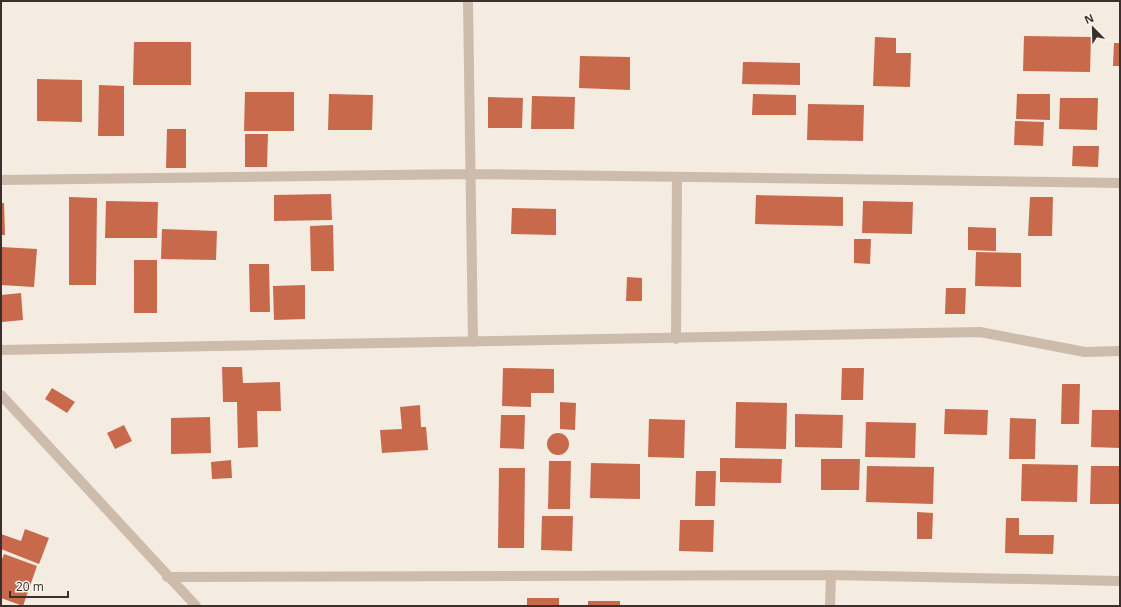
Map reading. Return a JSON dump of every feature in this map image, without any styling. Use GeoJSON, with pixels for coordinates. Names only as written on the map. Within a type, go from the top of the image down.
{"type":"FeatureCollection","features":[{"type":"Feature","properties":{"kind":"street"},"geometry":{"type":"LineString","coordinates":[[468,1],[473,342]]}},
{"type":"Feature","properties":{"kind":"street"},"geometry":{"type":"LineString","coordinates":[[1,180],[470,174],[1120,182]]}},
{"type":"Feature","properties":{"kind":"street"},"geometry":{"type":"LineString","coordinates":[[676,339],[677,177]]}},
{"type":"Feature","properties":{"kind":"street"},"geometry":{"type":"LineString","coordinates":[[1,350],[676,339],[980,332],[1085,352],[1120,352]]}},
{"type":"Feature","properties":{"kind":"street"},"geometry":{"type":"LineString","coordinates":[[1,394],[167,577],[196,606]]}},
{"type":"Feature","properties":{"kind":"street"},"geometry":{"type":"LineString","coordinates":[[167,577],[831,575],[1120,581]]}},
{"type":"Feature","properties":{"kind":"street"},"geometry":{"type":"LineString","coordinates":[[830,606],[831,575]]}},
{"type":"Feature","properties":{"kind":"building"},"geometry":{"type":"Polygon","coordinates":[[[1024,36],[1091,37],[1090,72],[1023,71],[1024,36]]]}},
{"type":"Feature","properties":{"kind":"building"},"geometry":{"type":"Polygon","coordinates":[[[875,37],[896,38],[896,53],[911,53],[910,87],[873,86],[875,37]]]}},
{"type":"Feature","properties":{"kind":"building"},"geometry":{"type":"Polygon","coordinates":[[[134,42],[191,42],[191,85],[133,85],[134,42]]]}},
{"type":"Feature","properties":{"kind":"building"},"geometry":{"type":"Polygon","coordinates":[[[1114,43],[1120,43],[1120,66],[1113,66],[1114,43]]]}},
{"type":"Feature","properties":{"kind":"building"},"geometry":{"type":"Polygon","coordinates":[[[580,56],[630,57],[630,90],[579,88],[580,56]]]}},
{"type":"Feature","properties":{"kind":"building"},"geometry":{"type":"Polygon","coordinates":[[[743,62],[800,63],[800,85],[742,84],[743,62]]]}},
{"type":"Feature","properties":{"kind":"building"},"geometry":{"type":"Polygon","coordinates":[[[37,79],[82,80],[82,122],[37,121],[37,79]]]}},
{"type":"Feature","properties":{"kind":"building"},"geometry":{"type":"Polygon","coordinates":[[[99,85],[124,86],[124,136],[98,136],[99,85]]]}},
{"type":"Feature","properties":{"kind":"building"},"geometry":{"type":"Polygon","coordinates":[[[245,92],[294,92],[294,131],[244,131],[245,92]]]}},
{"type":"Feature","properties":{"kind":"building"},"geometry":{"type":"Polygon","coordinates":[[[329,94],[373,95],[372,130],[328,130],[329,94]]]}},
{"type":"Feature","properties":{"kind":"building"},"geometry":{"type":"Polygon","coordinates":[[[753,94],[796,95],[796,115],[752,115],[753,94]]]}},
{"type":"Feature","properties":{"kind":"building"},"geometry":{"type":"Polygon","coordinates":[[[1017,94],[1050,94],[1050,120],[1016,119],[1017,94]]]}},
{"type":"Feature","properties":{"kind":"building"},"geometry":{"type":"Polygon","coordinates":[[[532,96],[575,97],[574,129],[531,129],[532,96]]]}},
{"type":"Feature","properties":{"kind":"building"},"geometry":{"type":"Polygon","coordinates":[[[488,97],[523,98],[522,128],[488,128],[488,97]]]}},
{"type":"Feature","properties":{"kind":"building"},"geometry":{"type":"Polygon","coordinates":[[[1060,98],[1098,98],[1097,130],[1059,129],[1060,98]]]}},
{"type":"Feature","properties":{"kind":"building"},"geometry":{"type":"Polygon","coordinates":[[[808,104],[864,105],[863,141],[807,140],[808,104]]]}},
{"type":"Feature","properties":{"kind":"building"},"geometry":{"type":"Polygon","coordinates":[[[1015,121],[1044,122],[1043,146],[1014,145],[1015,121]]]}},
{"type":"Feature","properties":{"kind":"building"},"geometry":{"type":"Polygon","coordinates":[[[167,129],[186,129],[186,168],[166,168],[167,129]]]}},
{"type":"Feature","properties":{"kind":"building"},"geometry":{"type":"Polygon","coordinates":[[[245,134],[268,134],[267,167],[245,167],[245,134]]]}},
{"type":"Feature","properties":{"kind":"building"},"geometry":{"type":"Polygon","coordinates":[[[1073,146],[1099,146],[1098,167],[1072,166],[1073,146]]]}},
{"type":"Feature","properties":{"kind":"building"},"geometry":{"type":"Polygon","coordinates":[[[331,194],[332,220],[274,221],[274,195],[331,194]]]}},
{"type":"Feature","properties":{"kind":"building"},"geometry":{"type":"Polygon","coordinates":[[[756,195],[843,197],[843,226],[755,224],[756,195]]]}},
{"type":"Feature","properties":{"kind":"building"},"geometry":{"type":"Polygon","coordinates":[[[69,197],[97,198],[96,285],[69,285],[69,197]]]}},
{"type":"Feature","properties":{"kind":"building"},"geometry":{"type":"Polygon","coordinates":[[[1030,197],[1053,197],[1052,236],[1028,236],[1030,197]]]}},
{"type":"Feature","properties":{"kind":"building"},"geometry":{"type":"Polygon","coordinates":[[[106,201],[158,202],[157,238],[105,238],[106,201]]]}},
{"type":"Feature","properties":{"kind":"building"},"geometry":{"type":"Polygon","coordinates":[[[863,201],[913,202],[912,234],[862,233],[863,201]]]}},
{"type":"Feature","properties":{"kind":"building"},"geometry":{"type":"Polygon","coordinates":[[[1,203],[4,203],[5,235],[1,235],[1,203]]]}},
{"type":"Feature","properties":{"kind":"building"},"geometry":{"type":"Polygon","coordinates":[[[512,208],[556,209],[556,235],[511,234],[512,208]]]}},
{"type":"Feature","properties":{"kind":"building"},"geometry":{"type":"Polygon","coordinates":[[[333,225],[334,271],[311,271],[310,226],[333,225]]]}},
{"type":"Feature","properties":{"kind":"building"},"geometry":{"type":"Polygon","coordinates":[[[968,227],[996,228],[996,251],[968,250],[968,227]]]}},
{"type":"Feature","properties":{"kind":"building"},"geometry":{"type":"Polygon","coordinates":[[[162,229],[217,231],[216,260],[161,259],[162,229]]]}},
{"type":"Feature","properties":{"kind":"building"},"geometry":{"type":"Polygon","coordinates":[[[854,239],[871,239],[870,264],[854,263],[854,239]]]}},
{"type":"Feature","properties":{"kind":"building"},"geometry":{"type":"Polygon","coordinates":[[[1,247],[37,249],[34,287],[1,285],[1,247]]]}},
{"type":"Feature","properties":{"kind":"building"},"geometry":{"type":"Polygon","coordinates":[[[976,252],[1021,253],[1021,287],[975,286],[976,252]]]}},
{"type":"Feature","properties":{"kind":"building"},"geometry":{"type":"Polygon","coordinates":[[[134,260],[157,260],[157,313],[134,313],[134,260]]]}},
{"type":"Feature","properties":{"kind":"building"},"geometry":{"type":"Polygon","coordinates":[[[249,264],[269,264],[270,312],[250,312],[249,264]]]}},
{"type":"Feature","properties":{"kind":"building"},"geometry":{"type":"Polygon","coordinates":[[[627,277],[642,278],[642,301],[626,301],[627,277]]]}},
{"type":"Feature","properties":{"kind":"building"},"geometry":{"type":"Polygon","coordinates":[[[305,285],[305,319],[274,320],[273,286],[305,285]]]}},
{"type":"Feature","properties":{"kind":"building"},"geometry":{"type":"Polygon","coordinates":[[[946,288],[966,288],[965,314],[945,314],[946,288]]]}},
{"type":"Feature","properties":{"kind":"building"},"geometry":{"type":"Polygon","coordinates":[[[21,293],[23,320],[2,322],[1,295],[21,293]]]}},
{"type":"Feature","properties":{"kind":"building"},"geometry":{"type":"Polygon","coordinates":[[[222,367],[242,367],[243,383],[280,382],[281,411],[257,411],[258,447],[238,448],[237,402],[223,402],[222,367]]]}},
{"type":"Feature","properties":{"kind":"building"},"geometry":{"type":"Polygon","coordinates":[[[503,368],[554,369],[554,393],[531,393],[531,407],[502,406],[503,368]]]}},
{"type":"Feature","properties":{"kind":"building"},"geometry":{"type":"Polygon","coordinates":[[[842,368],[864,368],[863,400],[841,400],[842,368]]]}},
{"type":"Feature","properties":{"kind":"building"},"geometry":{"type":"Polygon","coordinates":[[[1062,384],[1080,384],[1079,424],[1061,424],[1062,384]]]}},
{"type":"Feature","properties":{"kind":"building"},"geometry":{"type":"Polygon","coordinates":[[[52,388],[75,402],[67,413],[45,399],[52,388]]]}},
{"type":"Feature","properties":{"kind":"building"},"geometry":{"type":"Polygon","coordinates":[[[560,402],[576,403],[575,430],[560,429],[560,402]]]}},
{"type":"Feature","properties":{"kind":"building"},"geometry":{"type":"Polygon","coordinates":[[[736,402],[787,403],[786,449],[735,448],[736,402]]]}},
{"type":"Feature","properties":{"kind":"building"},"geometry":{"type":"Polygon","coordinates":[[[420,405],[421,427],[426,427],[428,450],[382,453],[380,430],[402,429],[400,407],[420,405]]]}},
{"type":"Feature","properties":{"kind":"building"},"geometry":{"type":"Polygon","coordinates":[[[945,409],[988,410],[987,435],[944,434],[945,409]]]}},
{"type":"Feature","properties":{"kind":"building"},"geometry":{"type":"Polygon","coordinates":[[[1092,410],[1120,410],[1120,448],[1091,447],[1092,410]]]}},
{"type":"Feature","properties":{"kind":"building"},"geometry":{"type":"Polygon","coordinates":[[[795,414],[843,415],[842,448],[795,447],[795,414]]]}},
{"type":"Feature","properties":{"kind":"building"},"geometry":{"type":"Polygon","coordinates":[[[501,415],[525,415],[524,449],[500,448],[501,415]]]}},
{"type":"Feature","properties":{"kind":"building"},"geometry":{"type":"Polygon","coordinates":[[[210,417],[211,453],[171,454],[171,418],[210,417]]]}},
{"type":"Feature","properties":{"kind":"building"},"geometry":{"type":"Polygon","coordinates":[[[1010,418],[1036,419],[1035,459],[1009,459],[1010,418]]]}},
{"type":"Feature","properties":{"kind":"building"},"geometry":{"type":"Polygon","coordinates":[[[649,419],[685,420],[684,458],[648,457],[649,419]]]}},
{"type":"Feature","properties":{"kind":"building"},"geometry":{"type":"Polygon","coordinates":[[[866,422],[916,423],[915,458],[865,457],[866,422]]]}},
{"type":"Feature","properties":{"kind":"building"},"geometry":{"type":"Polygon","coordinates":[[[124,425],[132,441],[115,449],[107,433],[124,425]]]}},
{"type":"Feature","properties":{"kind":"building"},"geometry":{"type":"Polygon","coordinates":[[[558,433],[566,436],[569,444],[566,452],[558,455],[550,452],[547,444],[550,436],[558,433]]]}},
{"type":"Feature","properties":{"kind":"building"},"geometry":{"type":"Polygon","coordinates":[[[720,458],[782,459],[781,483],[720,482],[720,458]]]}},
{"type":"Feature","properties":{"kind":"building"},"geometry":{"type":"Polygon","coordinates":[[[821,459],[860,459],[859,490],[821,490],[821,459]]]}},
{"type":"Feature","properties":{"kind":"building"},"geometry":{"type":"Polygon","coordinates":[[[231,460],[232,478],[212,479],[211,462],[231,460]]]}},
{"type":"Feature","properties":{"kind":"building"},"geometry":{"type":"Polygon","coordinates":[[[549,461],[571,461],[570,509],[548,509],[549,461]]]}},
{"type":"Feature","properties":{"kind":"building"},"geometry":{"type":"Polygon","coordinates":[[[591,463],[640,464],[640,499],[590,498],[591,463]]]}},
{"type":"Feature","properties":{"kind":"building"},"geometry":{"type":"Polygon","coordinates":[[[1022,464],[1078,465],[1077,502],[1021,501],[1022,464]]]}},
{"type":"Feature","properties":{"kind":"building"},"geometry":{"type":"Polygon","coordinates":[[[867,466],[934,467],[933,504],[866,502],[867,466]]]}},
{"type":"Feature","properties":{"kind":"building"},"geometry":{"type":"Polygon","coordinates":[[[1091,466],[1120,466],[1120,504],[1090,504],[1091,466]]]}},
{"type":"Feature","properties":{"kind":"building"},"geometry":{"type":"Polygon","coordinates":[[[499,468],[525,468],[524,548],[498,548],[499,468]]]}},
{"type":"Feature","properties":{"kind":"building"},"geometry":{"type":"Polygon","coordinates":[[[696,471],[716,471],[715,506],[695,506],[696,471]]]}},
{"type":"Feature","properties":{"kind":"building"},"geometry":{"type":"Polygon","coordinates":[[[917,512],[933,513],[932,539],[917,539],[917,512]]]}},
{"type":"Feature","properties":{"kind":"building"},"geometry":{"type":"Polygon","coordinates":[[[542,516],[573,516],[572,551],[541,550],[542,516]]]}},
{"type":"Feature","properties":{"kind":"building"},"geometry":{"type":"Polygon","coordinates":[[[1006,518],[1019,518],[1019,535],[1054,535],[1053,554],[1005,553],[1006,518]]]}},
{"type":"Feature","properties":{"kind":"building"},"geometry":{"type":"Polygon","coordinates":[[[680,520],[714,520],[713,552],[679,551],[680,520]]]}},
{"type":"Feature","properties":{"kind":"building"},"geometry":{"type":"Polygon","coordinates":[[[25,529],[49,538],[39,564],[1,549],[1,534],[21,541],[25,529]]]}},
{"type":"Feature","properties":{"kind":"building"},"geometry":{"type":"Polygon","coordinates":[[[4,554],[37,566],[23,606],[1,598],[1,562],[4,554]]]}},
{"type":"Feature","properties":{"kind":"building"},"geometry":{"type":"Polygon","coordinates":[[[527,598],[559,598],[559,606],[527,606],[527,598]]]}},
{"type":"Feature","properties":{"kind":"building"},"geometry":{"type":"Polygon","coordinates":[[[588,601],[620,601],[620,606],[588,606],[588,601]]]}}]}
